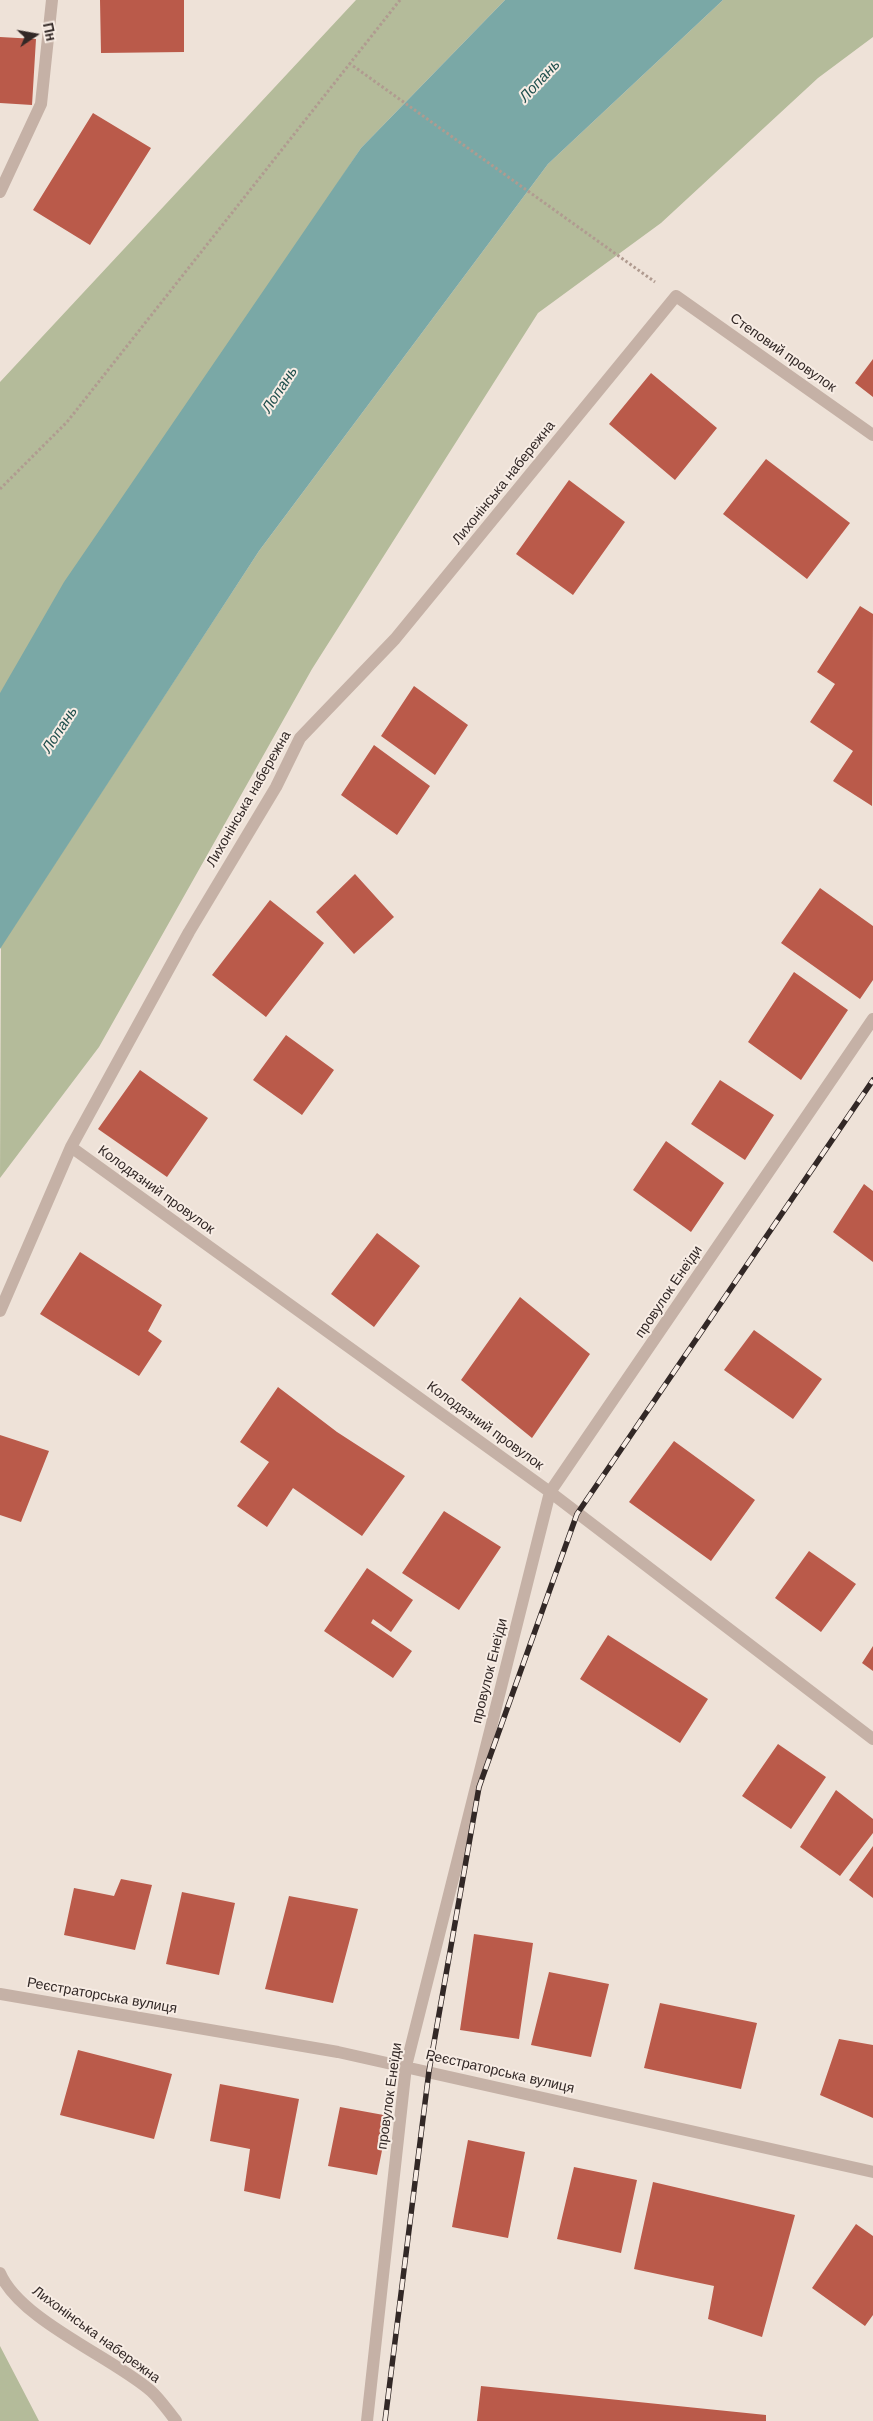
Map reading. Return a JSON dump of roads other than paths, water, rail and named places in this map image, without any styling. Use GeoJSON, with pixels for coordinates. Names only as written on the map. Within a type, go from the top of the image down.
{"type":"FeatureCollection","features":[{"type":"Feature","properties":{"kind":"street"},"geometry":{"type":"LineString","coordinates":[[0,192],[41,104],[52,0]]}},
{"type":"Feature","properties":{"kind":"street","name":"Степовий провулок"},"geometry":{"type":"LineString","coordinates":[[676,296],[873,435]]}},
{"type":"Feature","properties":{"kind":"street","name":"Лихонінська набережна"},"geometry":{"type":"LineString","coordinates":[[0,1311],[72,1147],[188,932],[276,787],[300,738],[395,639],[676,296]]}},
{"type":"Feature","properties":{"kind":"street","name":"провулок Енеїди"},"geometry":{"type":"LineString","coordinates":[[367,2421],[406,2066],[550,1492],[873,1019]]}},
{"type":"Feature","properties":{"kind":"street","name":"Колодязний провулок"},"geometry":{"type":"LineString","coordinates":[[72,1147],[550,1492],[873,1739]]}},
{"type":"Feature","properties":{"kind":"street","name":"Реєстраторська вулиця"},"geometry":{"type":"LineString","coordinates":[[0,1994],[338,2052],[873,2172]]}},
{"type":"Feature","properties":{"kind":"street","name":"Лихонінська набережна"},"geometry":{"type":"LineString","coordinates":[[0,2273],[4,2284],[31,2311],[151,2392],[176,2421]]}},
{"type":"Feature","properties":{"kind":"water","name":"Лопань"},"geometry":{"type":"Polygon","coordinates":[[[505,0],[723,0],[548,164],[259,551],[0,949],[0,693],[64,582],[361,148],[505,0]]]}},
{"type":"Feature","properties":{"kind":"railway"},"geometry":{"type":"LineString","coordinates":[[385,2421],[429,2071],[479,1787],[577,1514],[873,1080]]}}]}
